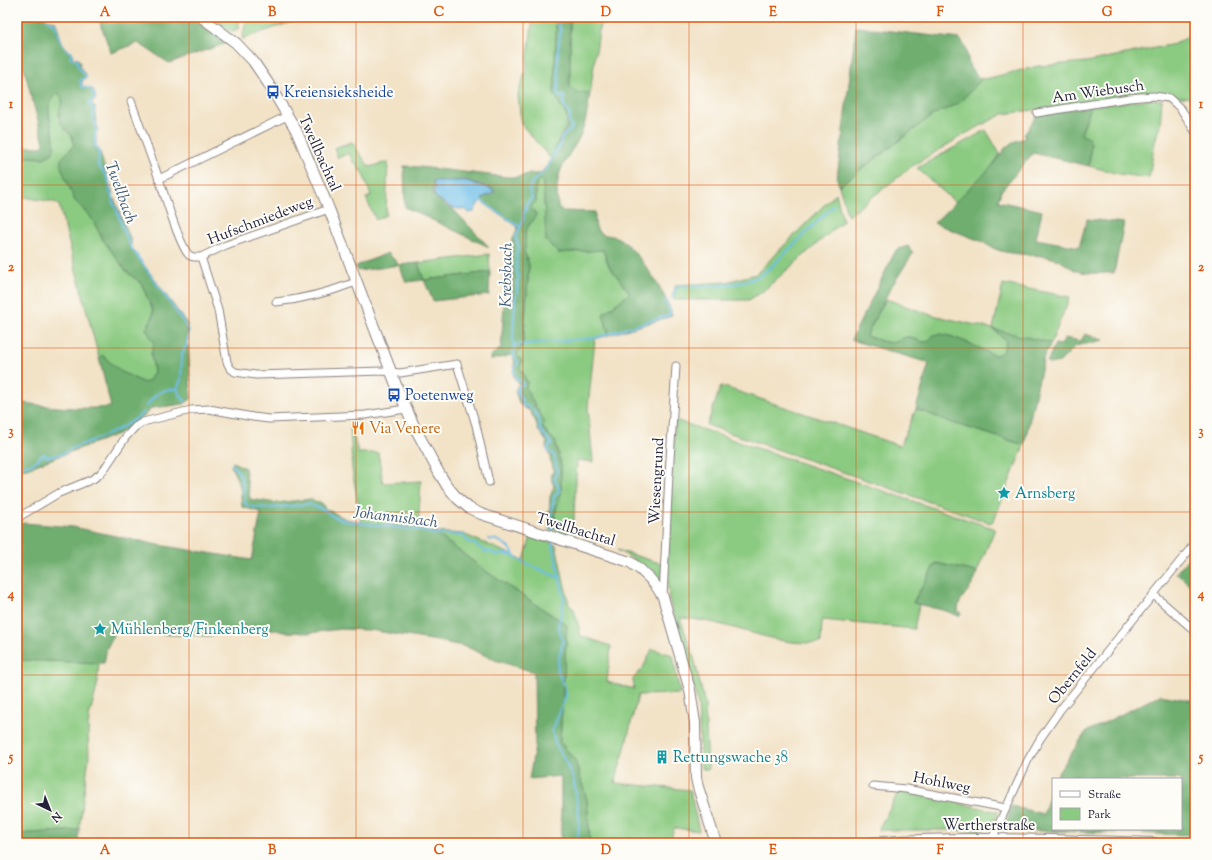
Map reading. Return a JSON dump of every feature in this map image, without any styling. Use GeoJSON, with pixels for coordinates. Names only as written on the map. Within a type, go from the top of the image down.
{"type":"FeatureCollection","features":[{"type":"Feature","properties":{"kind":"street","name":"Twellbachtal"},"geometry":{"type":"LineString","coordinates":[[201,17],[236,44],[253,61],[302,142],[406,409],[439,473],[458,498],[469,508],[481,514],[630,562],[649,576],[657,585],[663,597],[690,690],[695,723],[696,778],[716,843]]}},
{"type":"Feature","properties":{"kind":"street","name":"Am Wiebusch"},"geometry":{"type":"LineString","coordinates":[[1037,113],[1129,98],[1153,96],[1168,98],[1181,109],[1195,131]]}},
{"type":"Feature","properties":{"kind":"street"},"geometry":{"type":"LineString","coordinates":[[132,101],[175,226],[186,251],[190,256],[202,257],[218,310],[227,362],[230,368],[235,372],[256,375],[382,371],[400,373],[457,364],[476,425],[489,482]]}},
{"type":"Feature","properties":{"kind":"street"},"geometry":{"type":"LineString","coordinates":[[160,179],[287,116]]}},
{"type":"Feature","properties":{"kind":"street","name":"Hufschmiedeweg"},"geometry":{"type":"LineString","coordinates":[[202,257],[226,244],[329,209]]}},
{"type":"Feature","properties":{"kind":"street"},"geometry":{"type":"LineString","coordinates":[[276,302],[330,292],[356,282]]}},
{"type":"Feature","properties":{"kind":"street","name":"Wiesengrund"},"geometry":{"type":"LineString","coordinates":[[663,597],[676,366]]}},
{"type":"Feature","properties":{"kind":"street"},"geometry":{"type":"LineString","coordinates":[[17,518],[59,493],[93,479],[100,474],[106,468],[125,438],[135,427],[143,422],[192,410],[209,409],[254,418],[269,419],[365,415],[406,409]]}},
{"type":"Feature","properties":{"kind":"street","name":"Obernfeld"},"geometry":{"type":"LineString","coordinates":[[992,839],[1040,738],[1060,710],[1195,543]]}},
{"type":"Feature","properties":{"kind":"street"},"geometry":{"type":"LineString","coordinates":[[1154,595],[1195,631]]}},
{"type":"Feature","properties":{"kind":"street","name":"Hohlweg"},"geometry":{"type":"LineString","coordinates":[[873,786],[906,789],[1006,808]]}},
{"type":"Feature","properties":{"kind":"street","name":"Wertherstraße"},"geometry":{"type":"LineString","coordinates":[[871,843],[910,840],[992,839],[1155,843]]}},
{"type":"Feature","properties":{"kind":"green space"},"geometry":{"type":"Polygon","coordinates":[[[17,17],[46,17],[55,21],[63,43],[68,50],[73,53],[73,58],[78,59],[80,66],[87,77],[82,81],[82,86],[94,91],[96,98],[91,103],[95,108],[98,130],[96,132],[96,146],[99,149],[113,196],[131,241],[131,247],[187,324],[191,399],[184,404],[152,408],[140,420],[118,434],[17,472],[17,402],[64,408],[111,407],[99,358],[102,355],[120,371],[144,383],[149,381],[154,372],[151,353],[154,343],[146,329],[152,319],[153,311],[141,283],[127,272],[103,240],[91,217],[75,201],[61,167],[61,159],[74,145],[72,136],[63,126],[59,118],[62,99],[59,94],[56,94],[51,100],[49,107],[49,115],[54,138],[52,154],[43,158],[17,156],[17,146],[39,147],[43,146],[44,143],[17,43],[17,17]]]}},
{"type":"Feature","properties":{"kind":"green space"},"geometry":{"type":"Polygon","coordinates":[[[104,17],[192,17],[227,43],[169,63],[138,43],[111,53],[99,20],[105,20],[104,17]]]}},
{"type":"Feature","properties":{"kind":"green space"},"geometry":{"type":"Polygon","coordinates":[[[210,17],[240,17],[238,29],[233,31],[229,30],[210,17]]]}},
{"type":"Feature","properties":{"kind":"green space"},"geometry":{"type":"Polygon","coordinates":[[[247,17],[306,17],[242,39],[247,17]]]}},
{"type":"Feature","properties":{"kind":"green space"},"geometry":{"type":"Polygon","coordinates":[[[533,17],[559,17],[556,25],[560,105],[566,115],[567,122],[551,159],[521,124],[518,94],[526,70],[533,17]]]}},
{"type":"Feature","properties":{"kind":"green space"},"geometry":{"type":"Polygon","coordinates":[[[559,17],[570,17],[570,87],[578,93],[590,93],[583,129],[560,172],[557,187],[558,207],[563,211],[595,212],[595,223],[598,231],[602,234],[618,238],[625,243],[642,261],[665,297],[672,316],[609,335],[603,314],[630,293],[609,266],[603,250],[558,253],[546,241],[543,182],[540,180],[536,184],[536,202],[531,207],[536,214],[525,234],[524,251],[529,265],[523,344],[517,355],[522,361],[520,368],[527,382],[526,389],[544,421],[543,429],[555,441],[561,466],[561,494],[556,509],[553,530],[549,529],[550,497],[554,486],[551,476],[554,470],[550,460],[551,456],[549,455],[546,446],[547,442],[538,430],[536,422],[530,411],[520,405],[515,391],[519,383],[516,381],[514,376],[513,370],[515,361],[511,355],[491,360],[491,356],[501,348],[504,305],[512,305],[512,241],[518,227],[481,201],[485,197],[494,194],[494,189],[466,180],[433,181],[433,195],[446,206],[453,209],[489,247],[405,207],[404,166],[507,177],[539,174],[543,171],[552,158],[552,154],[568,123],[566,114],[554,93],[556,25],[559,17]]]}},
{"type":"Feature","properties":{"kind":"green space"},"geometry":{"type":"Polygon","coordinates":[[[570,17],[601,17],[590,93],[578,93],[570,87],[570,17]]]}},
{"type":"Feature","properties":{"kind":"green space"},"geometry":{"type":"Polygon","coordinates":[[[856,27],[960,39],[965,46],[970,68],[981,80],[959,103],[933,115],[839,186],[837,178],[856,27]]]}},
{"type":"Feature","properties":{"kind":"green space"},"geometry":{"type":"Polygon","coordinates":[[[1195,30],[1195,98],[1150,95],[1003,114],[965,134],[911,167],[848,216],[839,186],[933,115],[959,103],[981,80],[980,78],[985,79],[1038,66],[1086,62],[1175,44],[1195,30]]]}},
{"type":"Feature","properties":{"kind":"green space"},"geometry":{"type":"Polygon","coordinates":[[[56,94],[59,94],[62,97],[63,101],[59,114],[65,130],[71,135],[75,145],[84,211],[91,217],[103,240],[127,272],[141,283],[153,311],[152,319],[148,324],[154,343],[151,353],[154,372],[149,381],[144,383],[119,371],[102,355],[99,358],[59,205],[54,202],[17,196],[17,156],[43,158],[52,154],[54,138],[49,115],[49,107],[51,100],[56,94]]]}},
{"type":"Feature","properties":{"kind":"green space"},"geometry":{"type":"Polygon","coordinates":[[[1151,99],[1162,100],[1160,125],[1155,141],[1149,178],[1119,174],[1089,166],[1091,143],[1081,134],[1091,106],[1151,99]]]}},
{"type":"Feature","properties":{"kind":"green space"},"geometry":{"type":"Polygon","coordinates":[[[1091,106],[1081,134],[1088,138],[1091,143],[1089,166],[1033,153],[1001,191],[998,201],[1042,211],[1036,239],[1079,247],[1087,219],[1124,223],[1114,273],[1081,272],[1059,260],[1052,258],[1008,253],[934,223],[992,166],[1006,147],[1013,142],[1025,138],[1024,135],[1037,115],[1091,106]]]}},
{"type":"Feature","properties":{"kind":"green space"},"geometry":{"type":"Polygon","coordinates":[[[986,130],[1000,154],[992,166],[956,203],[917,168],[986,130]]]}},
{"type":"Feature","properties":{"kind":"green space"},"geometry":{"type":"Polygon","coordinates":[[[352,142],[369,167],[388,162],[386,215],[376,220],[366,198],[371,196],[362,171],[360,171],[356,163],[354,164],[349,153],[338,158],[334,148],[352,142]]]}},
{"type":"Feature","properties":{"kind":"green space"},"geometry":{"type":"Polygon","coordinates":[[[540,180],[543,182],[544,205],[558,253],[603,250],[609,266],[630,293],[603,314],[609,335],[595,339],[588,408],[593,462],[577,460],[573,536],[554,530],[556,509],[561,494],[561,466],[555,441],[543,428],[526,389],[527,382],[520,368],[517,355],[523,344],[529,265],[524,251],[525,234],[536,214],[531,207],[536,202],[536,184],[540,180]]]}},
{"type":"Feature","properties":{"kind":"green space"},"geometry":{"type":"Polygon","coordinates":[[[836,193],[843,221],[763,291],[749,300],[674,300],[673,294],[676,285],[726,282],[756,274],[836,193]]]}},
{"type":"Feature","properties":{"kind":"green space"},"geometry":{"type":"Polygon","coordinates":[[[908,246],[913,253],[890,289],[866,336],[893,343],[907,337],[926,342],[935,335],[940,334],[960,340],[994,355],[1002,353],[1006,341],[993,329],[1051,343],[1044,357],[1024,445],[953,423],[916,409],[929,363],[851,340],[896,250],[908,246]]]}},
{"type":"Feature","properties":{"kind":"green space"},"geometry":{"type":"Polygon","coordinates":[[[388,253],[399,265],[358,271],[356,266],[388,253]]]}},
{"type":"Feature","properties":{"kind":"green space"},"geometry":{"type":"Polygon","coordinates":[[[489,254],[490,272],[424,280],[418,263],[489,254]]]}},
{"type":"Feature","properties":{"kind":"green space"},"geometry":{"type":"Polygon","coordinates":[[[418,263],[424,280],[406,282],[399,265],[418,263]]]}},
{"type":"Feature","properties":{"kind":"green space"},"geometry":{"type":"Polygon","coordinates":[[[490,272],[489,295],[433,301],[424,280],[490,272]]]}},
{"type":"Feature","properties":{"kind":"green space"},"geometry":{"type":"Polygon","coordinates":[[[1003,284],[1070,297],[1051,343],[994,330],[1006,341],[1002,353],[994,355],[960,340],[940,334],[935,335],[926,342],[909,337],[893,343],[866,336],[886,299],[928,314],[993,329],[1003,284]]]}},
{"type":"Feature","properties":{"kind":"green space"},"geometry":{"type":"Polygon","coordinates":[[[1085,334],[1104,340],[1076,346],[1060,362],[1049,364],[1047,362],[1055,344],[1061,345],[1065,338],[1081,341],[1085,334]]]}},
{"type":"Feature","properties":{"kind":"green space"},"geometry":{"type":"Polygon","coordinates":[[[721,386],[900,446],[916,409],[953,423],[1024,445],[994,520],[990,523],[707,425],[721,386]]]}},
{"type":"Feature","properties":{"kind":"green space"},"geometry":{"type":"Polygon","coordinates":[[[350,420],[353,420],[353,433],[358,453],[378,453],[383,483],[421,481],[418,529],[361,522],[352,469],[350,420]]]}},
{"type":"Feature","properties":{"kind":"green space"},"geometry":{"type":"Polygon","coordinates":[[[675,420],[995,529],[977,572],[936,563],[913,602],[919,605],[914,629],[822,620],[821,643],[802,643],[777,640],[726,626],[680,618],[694,658],[705,704],[708,770],[701,768],[698,704],[687,659],[669,600],[667,568],[675,420]]]}},
{"type":"Feature","properties":{"kind":"green space"},"geometry":{"type":"Polygon","coordinates":[[[233,462],[245,468],[250,499],[276,503],[310,499],[323,504],[324,508],[346,519],[434,532],[490,574],[567,625],[560,742],[575,760],[587,800],[590,843],[561,843],[561,776],[529,779],[535,746],[534,672],[495,660],[467,647],[370,630],[340,629],[310,633],[284,632],[272,629],[242,626],[210,636],[151,634],[117,628],[107,648],[104,663],[17,660],[17,524],[24,523],[73,527],[158,545],[252,560],[261,512],[242,507],[240,486],[231,466],[233,462]]]}},
{"type":"Feature","properties":{"kind":"green space"},"geometry":{"type":"Polygon","coordinates":[[[434,532],[463,534],[524,560],[531,536],[556,545],[569,605],[574,609],[581,636],[611,646],[607,682],[634,689],[633,679],[643,668],[652,649],[673,655],[680,694],[638,695],[615,783],[690,790],[699,831],[674,828],[670,843],[590,843],[587,800],[575,760],[560,742],[567,625],[490,574],[434,532]]]}},
{"type":"Feature","properties":{"kind":"green space"},"geometry":{"type":"Polygon","coordinates":[[[617,550],[663,564],[662,580],[660,581],[645,567],[617,550]]]}},
{"type":"Feature","properties":{"kind":"green space"},"geometry":{"type":"Polygon","coordinates":[[[1195,550],[1195,560],[1191,565],[1195,569],[1195,589],[1176,573],[1195,550]]]}},
{"type":"Feature","properties":{"kind":"green space"},"geometry":{"type":"Polygon","coordinates":[[[936,563],[977,572],[973,583],[959,603],[958,611],[961,613],[959,616],[946,611],[913,603],[936,563]]]}},
{"type":"Feature","properties":{"kind":"green space"},"geometry":{"type":"Polygon","coordinates":[[[17,660],[99,663],[97,687],[89,717],[89,756],[79,830],[17,834],[17,660]]]}},
{"type":"Feature","properties":{"kind":"green space"},"geometry":{"type":"Polygon","coordinates":[[[1160,695],[1195,701],[1195,835],[1007,830],[1005,827],[1011,806],[1043,814],[1052,790],[1052,830],[1182,830],[1182,778],[1056,778],[1058,773],[1086,732],[1160,695]]]}},
{"type":"Feature","properties":{"kind":"green space"},"geometry":{"type":"Polygon","coordinates":[[[899,791],[905,791],[999,812],[991,826],[983,830],[878,830],[899,791]]]}},
{"type":"Feature","properties":{"kind":"green space"},"geometry":{"type":"Polygon","coordinates":[[[79,830],[78,843],[17,843],[17,834],[79,830]]]}},
{"type":"Feature","properties":{"kind":"water"},"geometry":{"type":"Polygon","coordinates":[[[433,181],[466,181],[493,190],[493,193],[483,198],[479,202],[474,212],[469,213],[465,209],[448,205],[434,195],[435,189],[433,181]]]}},
{"type":"Feature","properties":{"kind":"waterway","name":"Twellbach"},"geometry":{"type":"LineString","coordinates":[[46,17],[50,22],[54,22],[62,44],[72,53],[70,56],[72,59],[77,60],[78,66],[86,77],[80,81],[82,87],[90,88],[93,92],[95,98],[89,104],[95,111],[93,116],[97,130],[95,133],[95,146],[99,150],[98,166],[103,171],[110,185],[110,193],[113,196],[113,204],[116,207],[131,247],[189,330],[187,344],[182,354],[181,379],[177,389]]}},
{"type":"Feature","properties":{"kind":"waterway","name":"Krebsbach"},"geometry":{"type":"LineString","coordinates":[[552,534],[553,498],[559,491],[559,487],[554,479],[557,471],[554,455],[548,451],[548,447],[552,444],[540,430],[539,420],[533,410],[526,405],[523,406],[521,404],[522,401],[517,390],[519,386],[523,384],[521,381],[517,380],[514,373],[514,369],[518,363],[513,354],[513,336],[515,299],[517,292],[517,281],[519,278],[516,255],[519,247],[516,241],[516,235],[522,223],[526,205],[532,198],[529,191],[531,183],[548,168],[548,165],[553,158],[553,154],[560,146],[561,139],[567,132],[570,131],[572,127],[569,123],[570,115],[564,105],[564,96],[558,96],[557,94],[559,80],[558,45],[561,30],[558,24],[562,17]]}},
{"type":"Feature","properties":{"kind":"waterway"},"geometry":{"type":"LineString","coordinates":[[480,200],[520,227]]}},
{"type":"Feature","properties":{"kind":"waterway"},"geometry":{"type":"LineString","coordinates":[[672,297],[675,290],[679,286],[720,286],[742,282],[760,276],[834,205]]}},
{"type":"Feature","properties":{"kind":"waterway"},"geometry":{"type":"LineString","coordinates":[[514,345],[595,338],[670,315],[665,300]]}},
{"type":"Feature","properties":{"kind":"waterway","name":"Johannisbach"},"geometry":{"type":"LineString","coordinates":[[177,389],[185,401]]}},
{"type":"Feature","properties":{"kind":"waterway","name":"Johannisbach"},"geometry":{"type":"LineString","coordinates":[[147,406],[159,393],[177,389]]}},
{"type":"Feature","properties":{"kind":"waterway","name":"Johannisbach"},"geometry":{"type":"LineString","coordinates":[[17,468],[35,462],[44,454],[47,457],[62,454],[72,448],[110,433],[128,424],[144,412]]}},
{"type":"Feature","properties":{"kind":"waterway","name":"Johannisbach"},"geometry":{"type":"LineString","coordinates":[[232,464],[241,477],[245,503],[248,506],[271,508],[309,504],[345,521],[417,530],[433,534],[462,535],[469,542],[486,552],[489,551],[497,555],[506,554],[514,556]]}},
{"type":"Feature","properties":{"kind":"waterway","name":"Johannisbach"},"geometry":{"type":"LineString","coordinates":[[488,539],[497,540],[506,545],[512,551],[514,556],[523,562],[560,578],[564,598],[558,626],[563,642],[558,662],[558,672],[565,687],[566,696],[552,732],[556,745],[566,762],[574,781],[579,817],[578,843]]}},
{"type":"Feature","properties":{"kind":"waterway"},"geometry":{"type":"LineString","coordinates":[[552,540],[560,578]]}},
{"type":"Feature","properties":{"kind":"place","name":"Kreiensieksheide"},"geometry":{"type":"Point","coordinates":[273,92]}},
{"type":"Feature","properties":{"kind":"place","name":"Poetenweg"},"geometry":{"type":"Point","coordinates":[394,395]}},
{"type":"Feature","properties":{"kind":"place","name":"Via Venere"},"geometry":{"type":"Point","coordinates":[358,428]}},
{"type":"Feature","properties":{"kind":"place","name":"Arnsberg"},"geometry":{"type":"Point","coordinates":[1004,493]}},
{"type":"Feature","properties":{"kind":"place","name":"Mühlenberg/Finkenberg"},"geometry":{"type":"Point","coordinates":[100,629]}},
{"type":"Feature","properties":{"kind":"place","name":"Rettungswache 38"},"geometry":{"type":"Point","coordinates":[662,757]}}]}
